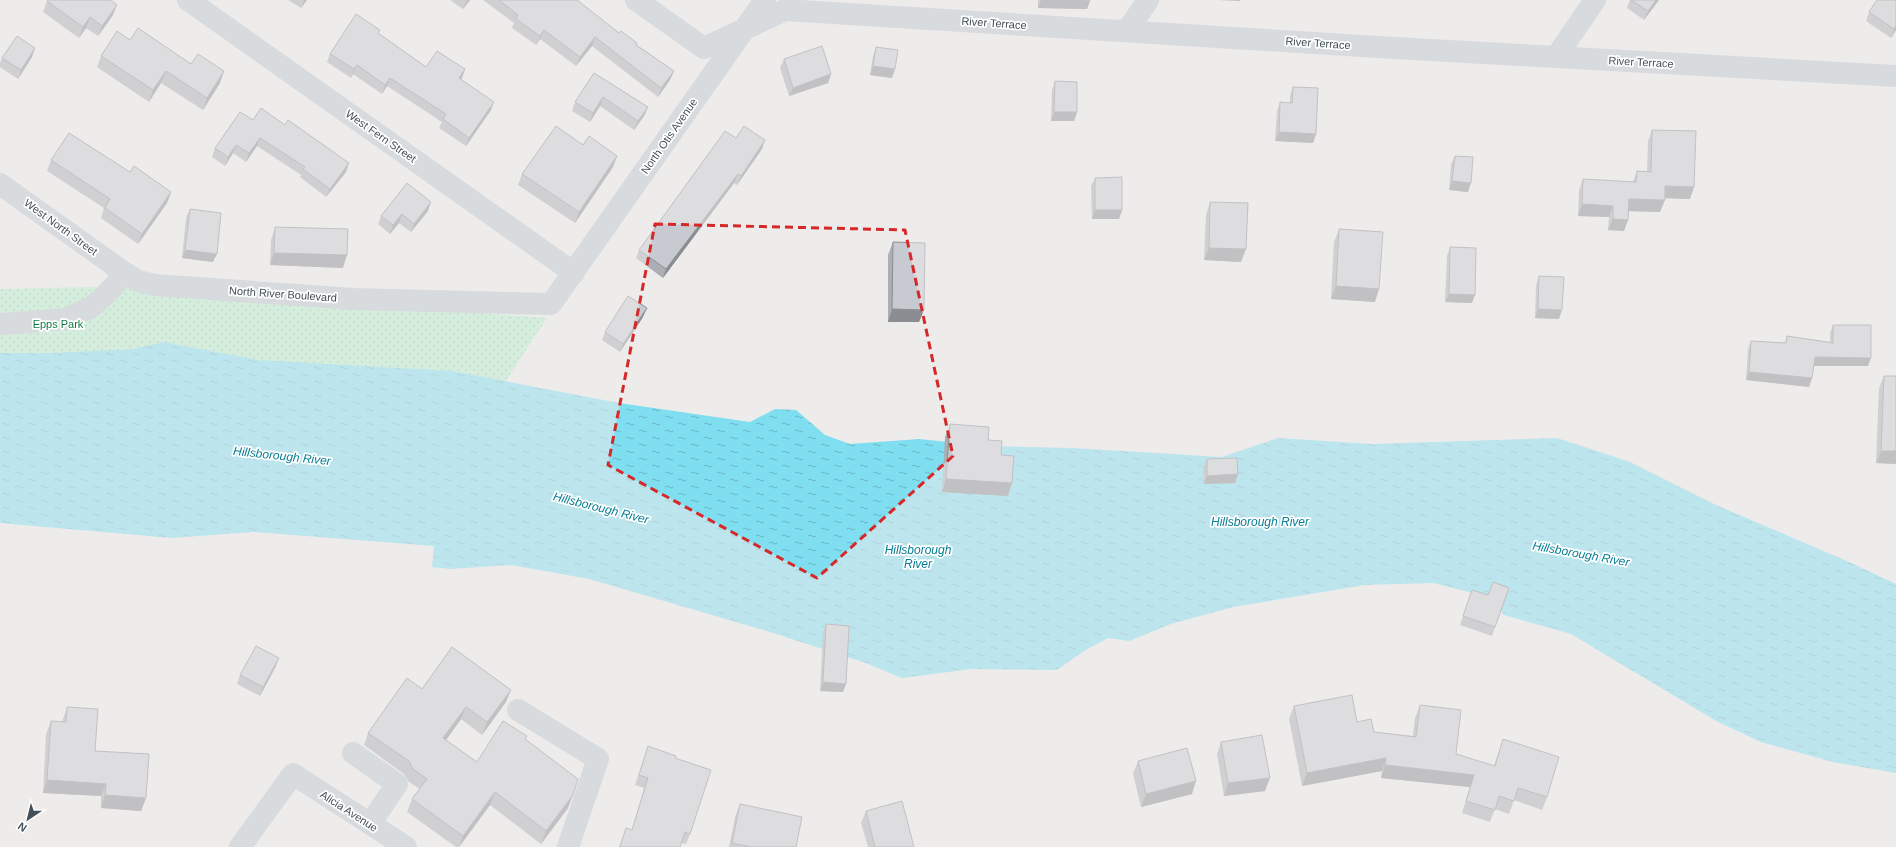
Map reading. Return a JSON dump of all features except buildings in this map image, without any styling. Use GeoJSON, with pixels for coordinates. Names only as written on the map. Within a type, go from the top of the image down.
{"type":"FeatureCollection","features":[{"type":"Feature","properties":{"kind":"street","name":"West Fern Street"},"geometry":{"type":"LineString","coordinates":[[188,0],[574,273]]}},
{"type":"Feature","properties":{"kind":"street","name":"River Terrace"},"geometry":{"type":"LineString","coordinates":[[636,0],[704,48],[785,10],[1896,76]]}},
{"type":"Feature","properties":{"kind":"street","name":"North Otis Avenue"},"geometry":{"type":"LineString","coordinates":[[574,273],[765,0]]}},
{"type":"Feature","properties":{"kind":"street"},"geometry":{"type":"LineString","coordinates":[[1127,31],[1148,0]]}},
{"type":"Feature","properties":{"kind":"street"},"geometry":{"type":"LineString","coordinates":[[1556,57],[1595,0]]}},
{"type":"Feature","properties":{"kind":"street","name":"West North Street"},"geometry":{"type":"LineString","coordinates":[[0,184],[122,271]]}},
{"type":"Feature","properties":{"kind":"street","name":"North River Boulevard"},"geometry":{"type":"LineString","coordinates":[[122,271],[138,281],[155,285],[210,290],[354,299],[551,304],[574,273]]}},
{"type":"Feature","properties":{"kind":"street"},"geometry":{"type":"LineString","coordinates":[[0,324],[66,319],[92,307],[116,284],[122,271]]}},
{"type":"Feature","properties":{"kind":"street"},"geometry":{"type":"LineString","coordinates":[[518,710],[598,759],[568,847]]}},
{"type":"Feature","properties":{"kind":"street"},"geometry":{"type":"LineString","coordinates":[[353,753],[397,784],[370,824]]}},
{"type":"Feature","properties":{"kind":"street","name":"Alicia Avenue"},"geometry":{"type":"LineString","coordinates":[[240,847],[293,774],[406,847]]}},
{"type":"Feature","properties":{"kind":"highlighted area"},"geometry":{"type":"Polygon","coordinates":[[[655,224],[905,230],[953,456],[817,578],[608,465],[655,224]]]}},
{"type":"Feature","properties":{"kind":"green space","name":"Epps Park"},"geometry":{"type":"Polygon","coordinates":[[[132,286],[547,318],[501,388],[0,361],[0,289],[132,286]]]}},
{"type":"Feature","properties":{"kind":"water","name":"Hillsborough River"},"geometry":{"type":"Polygon","coordinates":[[[164,342],[257,360],[452,371],[619,403],[750,422],[775,409],[796,410],[825,435],[850,444],[919,439],[987,446],[1073,448],[1222,457],[1278,438],[1372,444],[1557,438],[1630,462],[1716,505],[1847,561],[1896,584],[1896,773],[1833,762],[1761,742],[1718,722],[1571,634],[1504,615],[1485,596],[1433,583],[1365,585],[1233,607],[1171,624],[1129,641],[1108,638],[1084,651],[1057,670],[972,669],[902,678],[863,662],[773,633],[589,579],[511,565],[450,569],[432,567],[434,546],[254,532],[171,538],[0,523],[0,353],[52,353],[134,349],[164,342]]]}}]}
